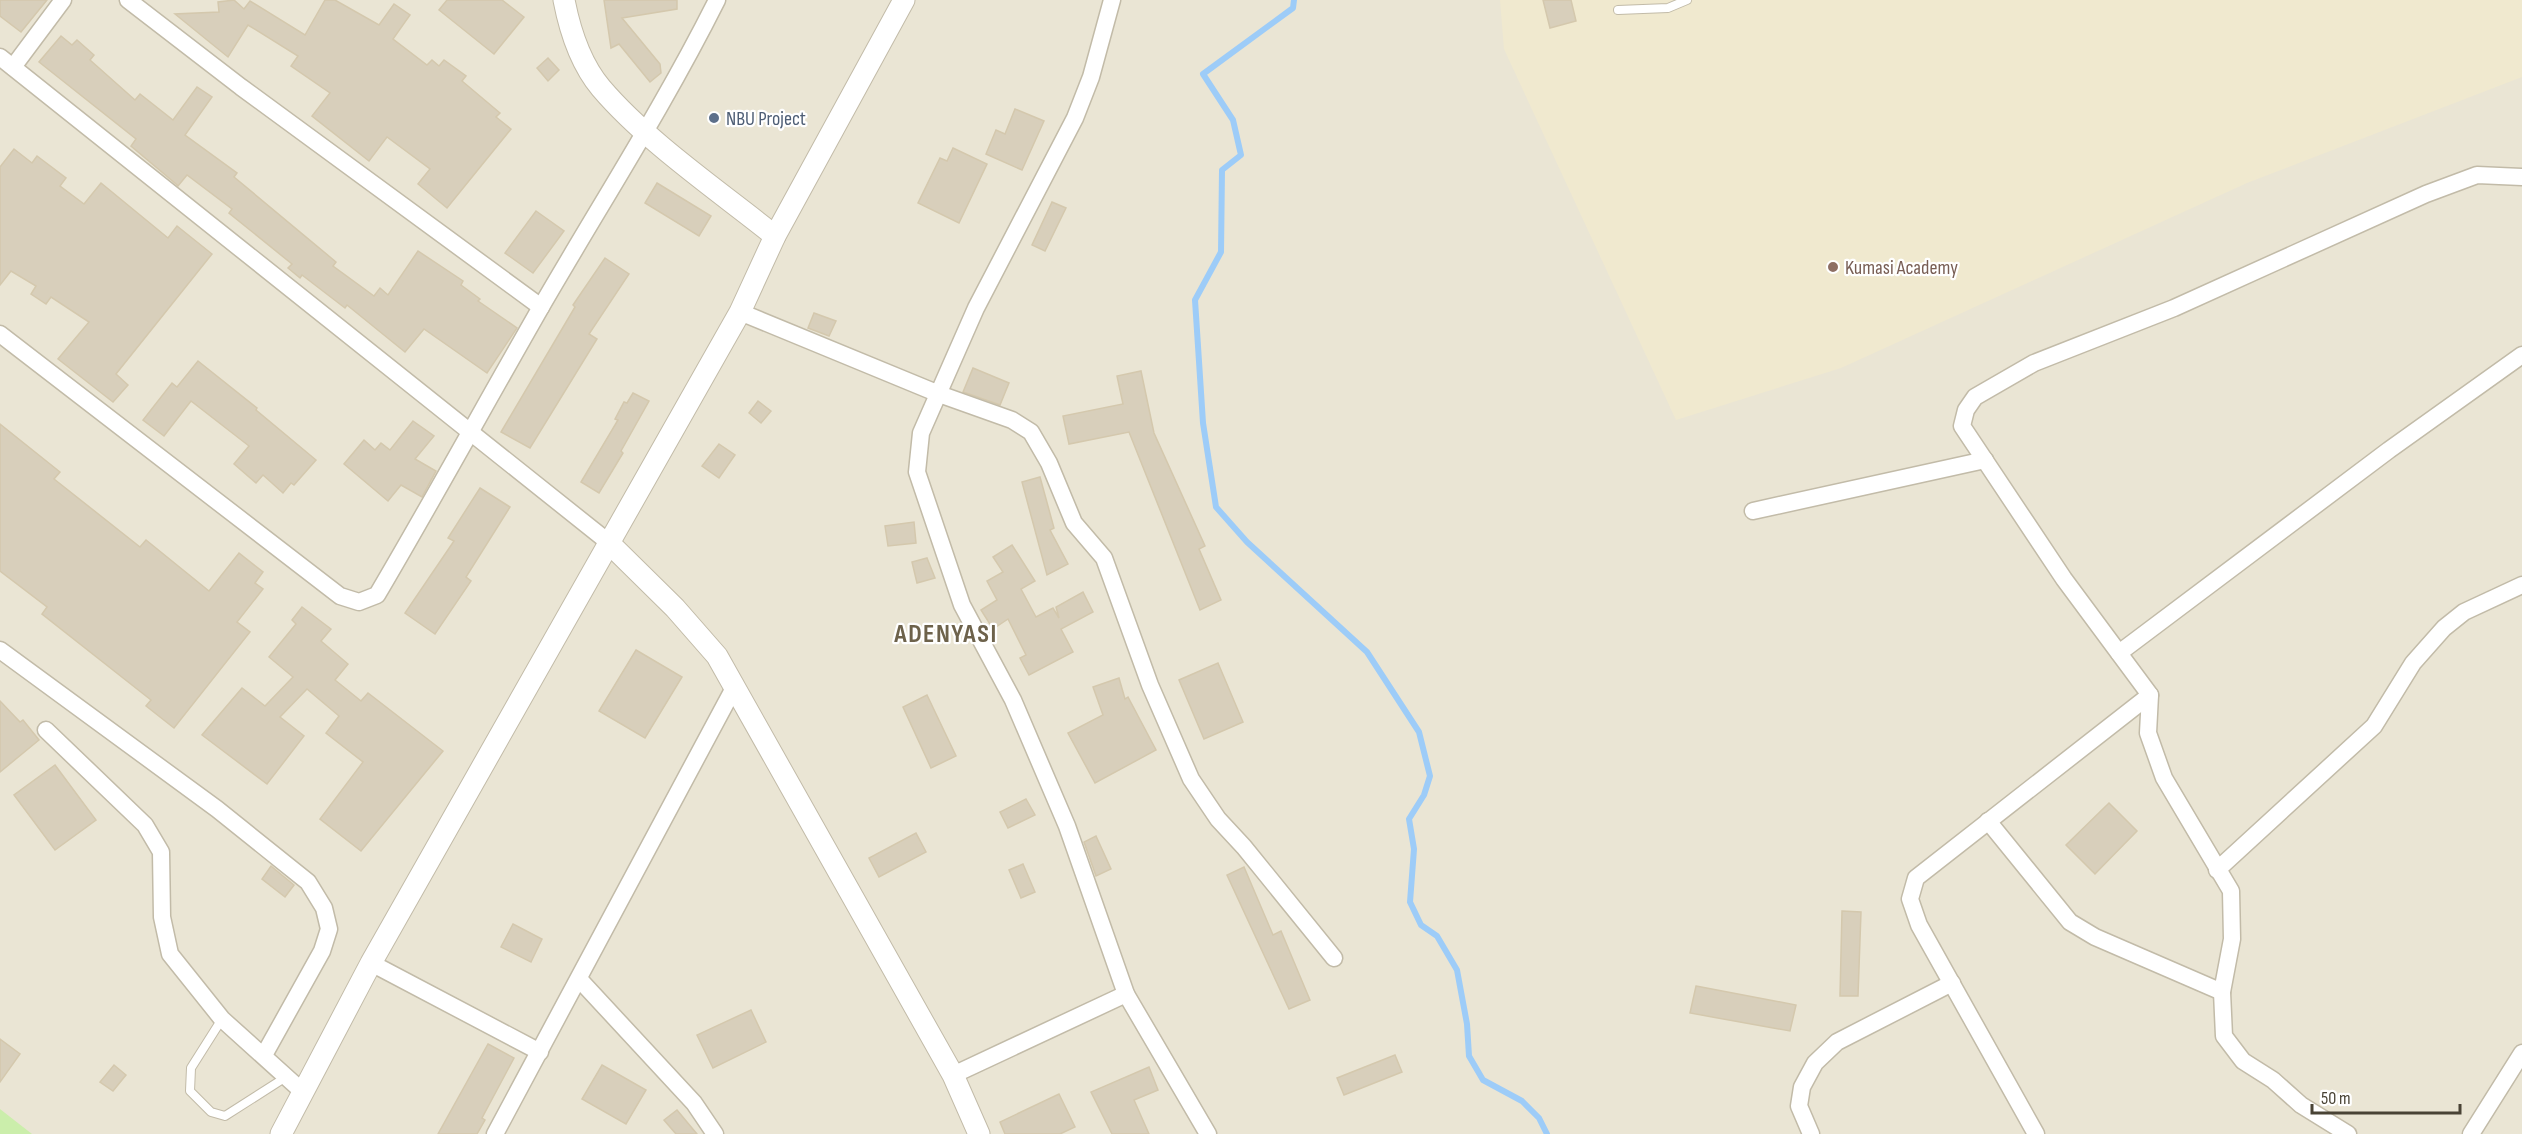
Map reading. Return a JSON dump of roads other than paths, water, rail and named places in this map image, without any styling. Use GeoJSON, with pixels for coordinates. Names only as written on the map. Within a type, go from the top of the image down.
{"type":"FeatureCollection","features":[{"type":"Feature","properties":{"kind":"street"},"geometry":{"type":"LineString","coordinates":[[63,0],[6,62],[608,541],[710,648],[735,686],[953,1075],[979,1134]]}},
{"type":"Feature","properties":{"kind":"street"},"geometry":{"type":"LineString","coordinates":[[128,0],[223,73],[541,307]]}},
{"type":"Feature","properties":{"kind":"street"},"geometry":{"type":"LineString","coordinates":[[564,0],[569,26],[583,60],[600,87],[646,132],[775,236]]}},
{"type":"Feature","properties":{"kind":"street"},"geometry":{"type":"LineString","coordinates":[[0,334],[340,596],[359,602],[377,595],[472,432],[541,307],[646,132],[717,0]]}},
{"type":"Feature","properties":{"kind":"street"},"geometry":{"type":"LineString","coordinates":[[281,1134],[371,963],[608,541],[740,312],[775,236],[904,0]]}},
{"type":"Feature","properties":{"kind":"street"},"geometry":{"type":"LineString","coordinates":[[1112,0],[1091,77],[1075,118],[976,308],[921,433],[917,472],[962,605],[1013,700],[1062,815],[1126,994],[1208,1134]]}},
{"type":"Feature","properties":{"kind":"street"},"geometry":{"type":"LineString","coordinates":[[2348,1134],[2301,1105],[2273,1080],[2243,1061],[2224,1036],[2222,992],[2232,939],[2231,891],[2164,778],[2148,733],[2150,695],[2064,579],[1962,426],[1966,410],[1975,397],[2034,363],[2174,308],[2426,194],[2476,175],[2522,177]]}},
{"type":"Feature","properties":{"kind":"street"},"geometry":{"type":"LineString","coordinates":[[740,312],[939,394],[1012,420],[1031,432],[1049,463],[1074,523],[1104,558],[1150,685],[1191,779],[1218,819],[1244,847],[1334,958]]}},
{"type":"Feature","properties":{"kind":"street"},"geometry":{"type":"LineString","coordinates":[[2119,653],[2389,450],[2522,355]]}},
{"type":"Feature","properties":{"kind":"street"},"geometry":{"type":"LineString","coordinates":[[1753,511],[1985,460]]}},
{"type":"Feature","properties":{"kind":"street"},"geometry":{"type":"LineString","coordinates":[[2217,870],[2374,726],[2413,663],[2444,628],[2464,612],[2522,585]]}},
{"type":"Feature","properties":{"kind":"street"},"geometry":{"type":"LineString","coordinates":[[0,650],[217,809],[308,882],[324,908],[329,929],[322,951],[264,1055]]}},
{"type":"Feature","properties":{"kind":"street"},"geometry":{"type":"LineString","coordinates":[[495,1134],[735,686]]}},
{"type":"Feature","properties":{"kind":"street"},"geometry":{"type":"LineString","coordinates":[[2036,1134],[1918,925],[1910,899],[1916,878],[2150,695]]}},
{"type":"Feature","properties":{"kind":"street"},"geometry":{"type":"LineString","coordinates":[[46,730],[145,825],[161,852],[162,916],[170,954],[222,1019],[303,1092]]}},
{"type":"Feature","properties":{"kind":"street"},"geometry":{"type":"LineString","coordinates":[[1988,821],[2070,922],[2095,937],[2222,992]]}},
{"type":"Feature","properties":{"kind":"street"},"geometry":{"type":"LineString","coordinates":[[371,963],[540,1052]]}},
{"type":"Feature","properties":{"kind":"street"},"geometry":{"type":"LineString","coordinates":[[579,979],[694,1103],[715,1134]]}},
{"type":"Feature","properties":{"kind":"street"},"geometry":{"type":"LineString","coordinates":[[1811,1134],[1799,1106],[1802,1087],[1815,1064],[1837,1042],[1952,983]]}},
{"type":"Feature","properties":{"kind":"street"},"geometry":{"type":"LineString","coordinates":[[953,1075],[1126,994]]}},
{"type":"Feature","properties":{"kind":"street"},"geometry":{"type":"LineString","coordinates":[[2471,1134],[2522,1053]]}},
{"type":"Feature","properties":{"kind":"lane"},"geometry":{"type":"LineString","coordinates":[[1618,10],[1668,8],[1687,0]]}},
{"type":"Feature","properties":{"kind":"lane"},"geometry":{"type":"LineString","coordinates":[[222,1019],[191,1068],[190,1090],[211,1112],[225,1116],[286,1077]]}},
{"type":"Feature","properties":{"kind":"waterway"},"geometry":{"type":"LineString","coordinates":[[1294,0],[1293,8],[1203,74],[1233,120],[1241,155],[1222,170],[1221,252],[1195,300],[1203,423],[1216,507],[1247,542],[1367,652],[1419,732],[1430,776],[1424,795],[1409,819],[1414,849],[1410,902],[1421,925],[1437,936],[1457,970],[1467,1024],[1469,1056],[1483,1080],[1522,1101],[1539,1118],[1547,1134]]}},
{"type":"Feature","properties":{"kind":"place","name":"NBU Project"},"geometry":{"type":"Point","coordinates":[714,118]}},
{"type":"Feature","properties":{"kind":"place","name":"Kumasi Academy"},"geometry":{"type":"Point","coordinates":[1833,267]}},
{"type":"Feature","properties":{"kind":"district","name":"ADENYASI"},"geometry":{"type":"Point","coordinates":[946,633]}}]}
